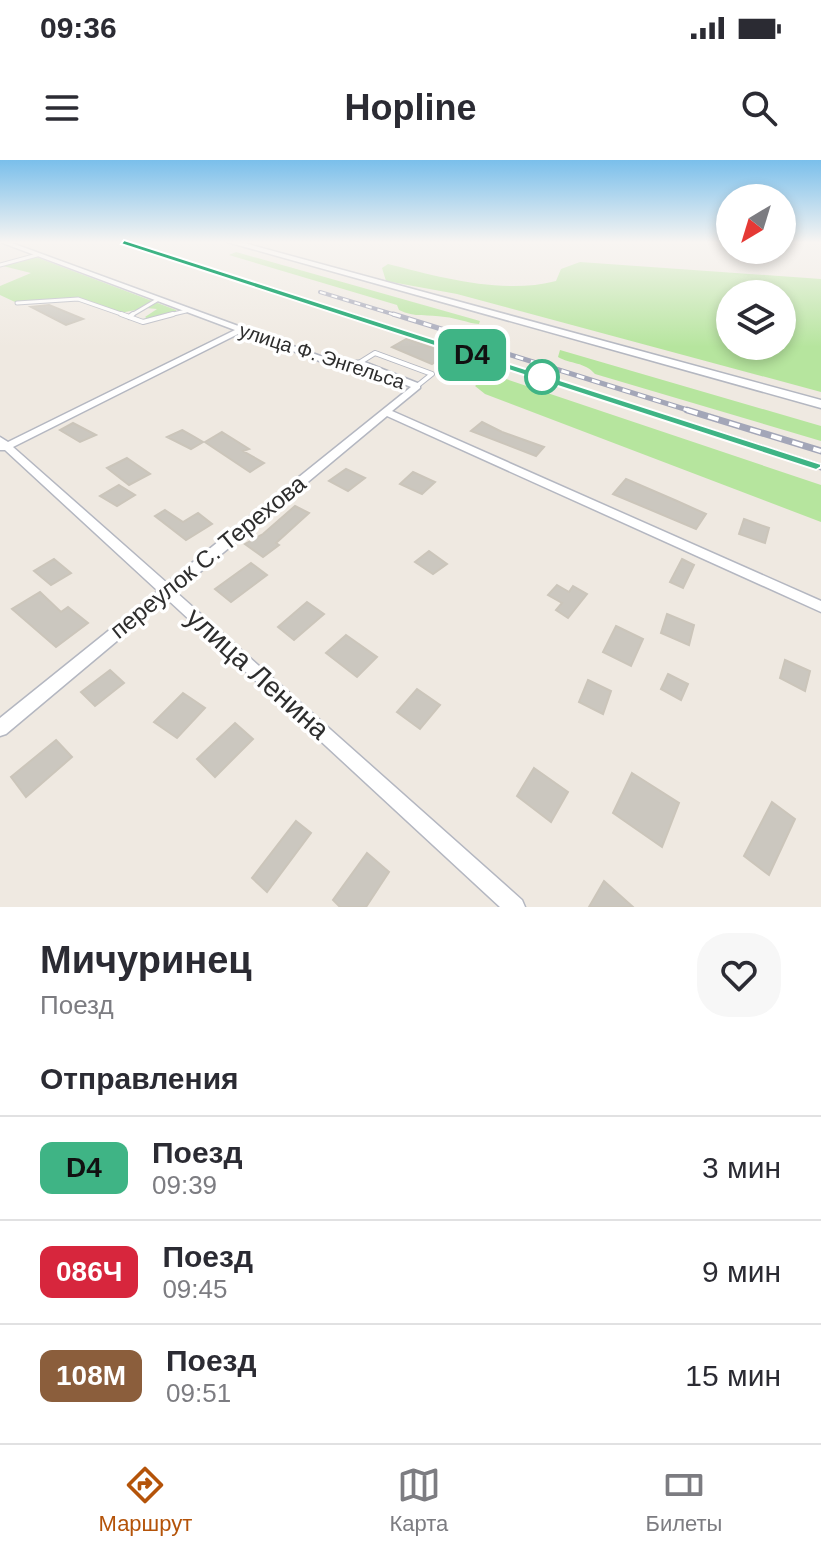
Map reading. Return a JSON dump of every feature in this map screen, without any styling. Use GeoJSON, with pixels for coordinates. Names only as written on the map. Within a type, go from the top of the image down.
{"type":"FeatureCollection","features":[{"type":"Feature","properties":{"kind":"main road"},"geometry":{"type":"LineString","coordinates":[[358,277],[821,404]]}},
{"type":"Feature","properties":{"kind":"street","name":"улица Ф. Энгельса"},"geometry":{"type":"LineString","coordinates":[[95,277],[333,363],[359,363],[417,386]]}},
{"type":"Feature","properties":{"kind":"street"},"geometry":{"type":"LineString","coordinates":[[2,445],[240,330]]}},
{"type":"Feature","properties":{"kind":"street","name":"переулок С. Терехова"},"geometry":{"type":"LineString","coordinates":[[0,728],[417,386]]}},
{"type":"Feature","properties":{"kind":"street"},"geometry":{"type":"LineString","coordinates":[[386,412],[821,607]]}},
{"type":"Feature","properties":{"kind":"street","name":"улица Ленина"},"geometry":{"type":"LineString","coordinates":[[2,445],[167,590],[515,907]]}},
{"type":"Feature","properties":{"kind":"lane"},"geometry":{"type":"LineString","coordinates":[[17,303],[78,299],[143,322],[186,311]]}},
{"type":"Feature","properties":{"kind":"lane"},"geometry":{"type":"LineString","coordinates":[[129,317],[157,300]]}},
{"type":"Feature","properties":{"kind":"lane"},"geometry":{"type":"LineString","coordinates":[[359,363],[375,353],[432,374],[417,386]]}},
{"type":"Feature","properties":{"kind":"green space"},"geometry":{"type":"Polygon","coordinates":[[[22,277],[88,277],[176,312],[148,319],[145,317],[157,309],[120,313],[79,298],[15,302],[0,295],[0,286],[22,277]]]}},
{"type":"Feature","properties":{"kind":"green space"},"geometry":{"type":"Polygon","coordinates":[[[302,277],[324,277],[480,321],[479,324],[416,315],[399,310],[397,305],[302,277]]]}},
{"type":"Feature","properties":{"kind":"green space"},"geometry":{"type":"Polygon","coordinates":[[[385,277],[442,277],[493,285],[536,285],[556,281],[558,277],[821,279],[821,392],[457,294],[386,281],[385,277]]]}},
{"type":"Feature","properties":{"kind":"green space"},"geometry":{"type":"Polygon","coordinates":[[[560,350],[821,426],[821,441],[595,374],[587,367],[558,357],[560,350]]]}},
{"type":"Feature","properties":{"kind":"green space"},"geometry":{"type":"Polygon","coordinates":[[[503,378],[821,485],[821,522],[485,394],[475,386],[481,381],[503,378]]]}},
{"type":"Feature","properties":{"kind":"building"},"geometry":{"type":"Polygon","coordinates":[[[49,305],[83,319],[66,325],[31,307],[49,305]]]}},
{"type":"Feature","properties":{"kind":"building"},"geometry":{"type":"Polygon","coordinates":[[[406,339],[448,353],[432,364],[392,347],[406,339]]]}},
{"type":"Feature","properties":{"kind":"building"},"geometry":{"type":"Polygon","coordinates":[[[482,422],[544,447],[536,456],[471,431],[482,422]]]}},
{"type":"Feature","properties":{"kind":"building"},"geometry":{"type":"Polygon","coordinates":[[[73,423],[96,435],[80,442],[60,430],[73,423]]]}},
{"type":"Feature","properties":{"kind":"building"},"geometry":{"type":"Polygon","coordinates":[[[182,430],[203,442],[191,449],[167,437],[182,430]]]}},
{"type":"Feature","properties":{"kind":"building"},"geometry":{"type":"Polygon","coordinates":[[[222,432],[249,449],[243,451],[264,463],[250,472],[205,442],[222,432]]]}},
{"type":"Feature","properties":{"kind":"building"},"geometry":{"type":"Polygon","coordinates":[[[127,458],[150,474],[129,485],[107,468],[127,458]]]}},
{"type":"Feature","properties":{"kind":"building"},"geometry":{"type":"Polygon","coordinates":[[[346,469],[365,478],[348,491],[329,481],[346,469]]]}},
{"type":"Feature","properties":{"kind":"building"},"geometry":{"type":"Polygon","coordinates":[[[413,472],[435,482],[422,494],[400,484],[413,472]]]}},
{"type":"Feature","properties":{"kind":"building"},"geometry":{"type":"Polygon","coordinates":[[[626,479],[706,514],[696,529],[613,494],[626,479]]]}},
{"type":"Feature","properties":{"kind":"building"},"geometry":{"type":"Polygon","coordinates":[[[119,485],[135,495],[117,506],[100,496],[119,485]]]}},
{"type":"Feature","properties":{"kind":"building"},"geometry":{"type":"Polygon","coordinates":[[[295,506],[309,513],[276,543],[279,545],[263,557],[245,544],[263,534],[295,506]]]}},
{"type":"Feature","properties":{"kind":"building"},"geometry":{"type":"Polygon","coordinates":[[[165,510],[183,522],[198,513],[212,524],[186,540],[155,516],[165,510]]]}},
{"type":"Feature","properties":{"kind":"building"},"geometry":{"type":"Polygon","coordinates":[[[744,519],[769,528],[765,543],[739,534],[744,519]]]}},
{"type":"Feature","properties":{"kind":"building"},"geometry":{"type":"Polygon","coordinates":[[[429,551],[447,564],[433,574],[415,562],[429,551]]]}},
{"type":"Feature","properties":{"kind":"building"},"geometry":{"type":"Polygon","coordinates":[[[54,559],[71,573],[51,585],[34,571],[54,559]]]}},
{"type":"Feature","properties":{"kind":"building"},"geometry":{"type":"Polygon","coordinates":[[[682,559],[694,565],[683,588],[670,582],[682,559]]]}},
{"type":"Feature","properties":{"kind":"building"},"geometry":{"type":"Polygon","coordinates":[[[251,563],[267,575],[231,602],[215,589],[251,563]]]}},
{"type":"Feature","properties":{"kind":"building"},"geometry":{"type":"Polygon","coordinates":[[[557,585],[569,592],[573,586],[587,594],[568,618],[556,610],[562,603],[548,595],[557,585]]]}},
{"type":"Feature","properties":{"kind":"building"},"geometry":{"type":"Polygon","coordinates":[[[40,592],[61,612],[68,607],[88,623],[56,647],[12,609],[40,592]]]}},
{"type":"Feature","properties":{"kind":"building"},"geometry":{"type":"Polygon","coordinates":[[[307,602],[324,614],[294,640],[278,627],[307,602]]]}},
{"type":"Feature","properties":{"kind":"building"},"geometry":{"type":"Polygon","coordinates":[[[667,614],[694,625],[689,645],[661,633],[667,614]]]}},
{"type":"Feature","properties":{"kind":"building"},"geometry":{"type":"Polygon","coordinates":[[[616,626],[643,639],[631,666],[603,652],[616,626]]]}},
{"type":"Feature","properties":{"kind":"building"},"geometry":{"type":"Polygon","coordinates":[[[346,635],[377,657],[357,677],[326,653],[346,635]]]}},
{"type":"Feature","properties":{"kind":"building"},"geometry":{"type":"Polygon","coordinates":[[[785,660],[810,671],[805,691],[780,678],[785,660]]]}},
{"type":"Feature","properties":{"kind":"building"},"geometry":{"type":"Polygon","coordinates":[[[110,670],[124,683],[95,706],[81,692],[110,670]]]}},
{"type":"Feature","properties":{"kind":"building"},"geometry":{"type":"Polygon","coordinates":[[[668,674],[688,684],[681,700],[661,689],[668,674]]]}},
{"type":"Feature","properties":{"kind":"building"},"geometry":{"type":"Polygon","coordinates":[[[588,680],[611,691],[603,714],[579,702],[588,680]]]}},
{"type":"Feature","properties":{"kind":"building"},"geometry":{"type":"Polygon","coordinates":[[[417,689],[440,705],[420,729],[397,712],[417,689]]]}},
{"type":"Feature","properties":{"kind":"building"},"geometry":{"type":"Polygon","coordinates":[[[183,693],[205,708],[177,738],[154,722],[183,693]]]}},
{"type":"Feature","properties":{"kind":"building"},"geometry":{"type":"Polygon","coordinates":[[[235,723],[253,739],[215,777],[197,759],[235,723]]]}},
{"type":"Feature","properties":{"kind":"building"},"geometry":{"type":"Polygon","coordinates":[[[56,740],[72,757],[26,797],[11,777],[56,740]]]}},
{"type":"Feature","properties":{"kind":"building"},"geometry":{"type":"Polygon","coordinates":[[[534,768],[568,792],[551,822],[517,796],[534,768]]]}},
{"type":"Feature","properties":{"kind":"building"},"geometry":{"type":"Polygon","coordinates":[[[632,773],[679,803],[662,847],[613,813],[632,773]]]}},
{"type":"Feature","properties":{"kind":"building"},"geometry":{"type":"Polygon","coordinates":[[[772,802],[795,819],[769,875],[744,856],[772,802]]]}},
{"type":"Feature","properties":{"kind":"building"},"geometry":{"type":"Polygon","coordinates":[[[296,821],[311,833],[267,892],[252,878],[296,821]]]}},
{"type":"Feature","properties":{"kind":"building"},"geometry":{"type":"Polygon","coordinates":[[[367,853],[389,872],[366,907],[340,907],[333,900],[367,853]]]}},
{"type":"Feature","properties":{"kind":"building"},"geometry":{"type":"Polygon","coordinates":[[[604,881],[633,907],[589,907],[604,881]]]}},
{"type":"Feature","properties":{"kind":"railway"},"geometry":{"type":"LineString","coordinates":[[232,277],[354,316]]}},
{"type":"Feature","properties":{"kind":"railway"},"geometry":{"type":"LineString","coordinates":[[320,292],[399,316]]}},
{"type":"Feature","properties":{"kind":"railway"},"geometry":{"type":"LineString","coordinates":[[348,314],[650,412]]}},
{"type":"Feature","properties":{"kind":"railway"},"geometry":{"type":"LineString","coordinates":[[393,314],[496,346]]}},
{"type":"Feature","properties":{"kind":"railway"},"geometry":{"type":"LineString","coordinates":[[485,347],[694,412]]}},
{"type":"Feature","properties":{"kind":"railway"},"geometry":{"type":"LineString","coordinates":[[643,410],[821,467]]}},
{"type":"Feature","properties":{"kind":"railway"},"geometry":{"type":"LineString","coordinates":[[687,410],[821,451]]}},
{"type":"Feature","properties":{"kind":"train","name":"D4"},"geometry":{"type":"LineString","coordinates":[[233,277],[821,467]]}}]}
